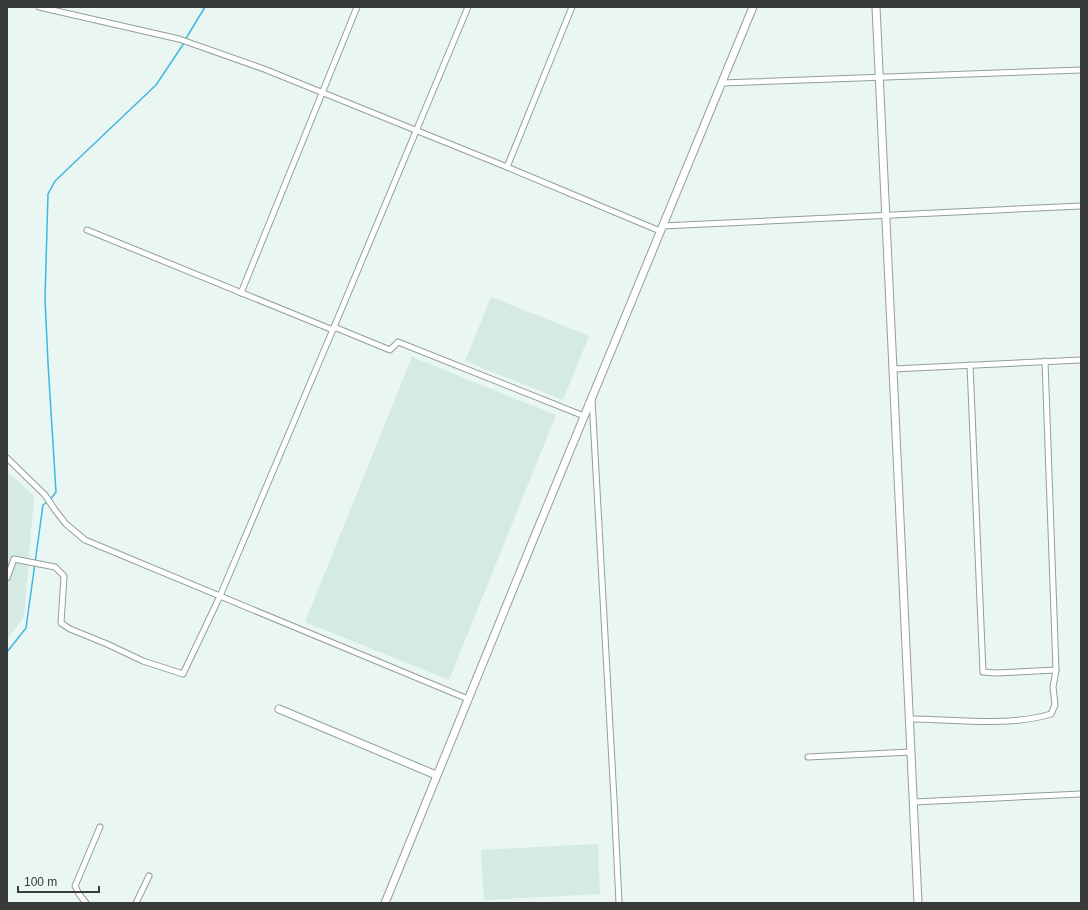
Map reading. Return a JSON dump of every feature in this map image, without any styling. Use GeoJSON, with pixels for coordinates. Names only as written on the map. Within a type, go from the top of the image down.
{"type":"FeatureCollection","features":[{"type":"Feature","properties":{"kind":"street"},"geometry":{"type":"LineString","coordinates":[[39,7],[179,39],[264,69],[661,228],[886,215],[1081,206]]}},
{"type":"Feature","properties":{"kind":"street"},"geometry":{"type":"LineString","coordinates":[[241,293],[357,7]]}},
{"type":"Feature","properties":{"kind":"street"},"geometry":{"type":"LineString","coordinates":[[7,578],[14,559],[55,568],[64,576],[61,622],[70,629],[143,661],[184,674],[220,596],[468,7]]}},
{"type":"Feature","properties":{"kind":"street"},"geometry":{"type":"LineString","coordinates":[[507,166],[572,7]]}},
{"type":"Feature","properties":{"kind":"street"},"geometry":{"type":"LineString","coordinates":[[385,903],[436,775],[753,7]]}},
{"type":"Feature","properties":{"kind":"street"},"geometry":{"type":"LineString","coordinates":[[876,7],[918,903]]}},
{"type":"Feature","properties":{"kind":"street"},"geometry":{"type":"LineString","coordinates":[[722,83],[1081,70]]}},
{"type":"Feature","properties":{"kind":"street"},"geometry":{"type":"LineString","coordinates":[[87,230],[241,293],[390,350],[398,342],[584,416]]}},
{"type":"Feature","properties":{"kind":"street"},"geometry":{"type":"LineString","coordinates":[[893,369],[1081,360]]}},
{"type":"Feature","properties":{"kind":"street"},"geometry":{"type":"LineString","coordinates":[[910,719],[983,721],[1031,719],[1051,714],[1055,705],[1053,687],[1056,670],[1045,361]]}},
{"type":"Feature","properties":{"kind":"street"},"geometry":{"type":"LineString","coordinates":[[970,365],[983,672],[996,673],[1056,670]]}},
{"type":"Feature","properties":{"kind":"street"},"geometry":{"type":"LineString","coordinates":[[592,396],[614,783],[619,903]]}},
{"type":"Feature","properties":{"kind":"street"},"geometry":{"type":"LineString","coordinates":[[7,458],[45,495],[66,524],[86,540],[468,698]]}},
{"type":"Feature","properties":{"kind":"street"},"geometry":{"type":"LineString","coordinates":[[279,710],[436,775]]}},
{"type":"Feature","properties":{"kind":"street"},"geometry":{"type":"LineString","coordinates":[[808,757],[911,752]]}},
{"type":"Feature","properties":{"kind":"street"},"geometry":{"type":"LineString","coordinates":[[914,802],[1081,794]]}},
{"type":"Feature","properties":{"kind":"street"},"geometry":{"type":"LineString","coordinates":[[86,903],[75,886],[100,826]]}},
{"type":"Feature","properties":{"kind":"street"},"geometry":{"type":"LineString","coordinates":[[136,903],[148,876]]}},
{"type":"Feature","properties":{"kind":"shaded area"},"geometry":{"type":"Polygon","coordinates":[[[491,297],[589,336],[563,400],[465,361],[491,297]]]}},
{"type":"Feature","properties":{"kind":"shaded area"},"geometry":{"type":"Polygon","coordinates":[[[412,357],[556,415],[449,680],[305,622],[412,357]]]}},
{"type":"Feature","properties":{"kind":"shaded area"},"geometry":{"type":"Polygon","coordinates":[[[7,471],[34,496],[24,617],[7,639],[7,471]]]}},
{"type":"Feature","properties":{"kind":"shaded area"},"geometry":{"type":"Polygon","coordinates":[[[598,844],[600,894],[484,900],[481,850],[598,844]]]}},
{"type":"Feature","properties":{"kind":"waterway"},"geometry":{"type":"LineString","coordinates":[[185,40],[205,7]]}},
{"type":"Feature","properties":{"kind":"waterway"},"geometry":{"type":"LineString","coordinates":[[50,500],[56,492],[45,299],[48,194],[55,181],[156,85],[184,43]]}},
{"type":"Feature","properties":{"kind":"waterway"},"geometry":{"type":"LineString","coordinates":[[7,652],[26,628],[43,505],[47,502]]}}]}
